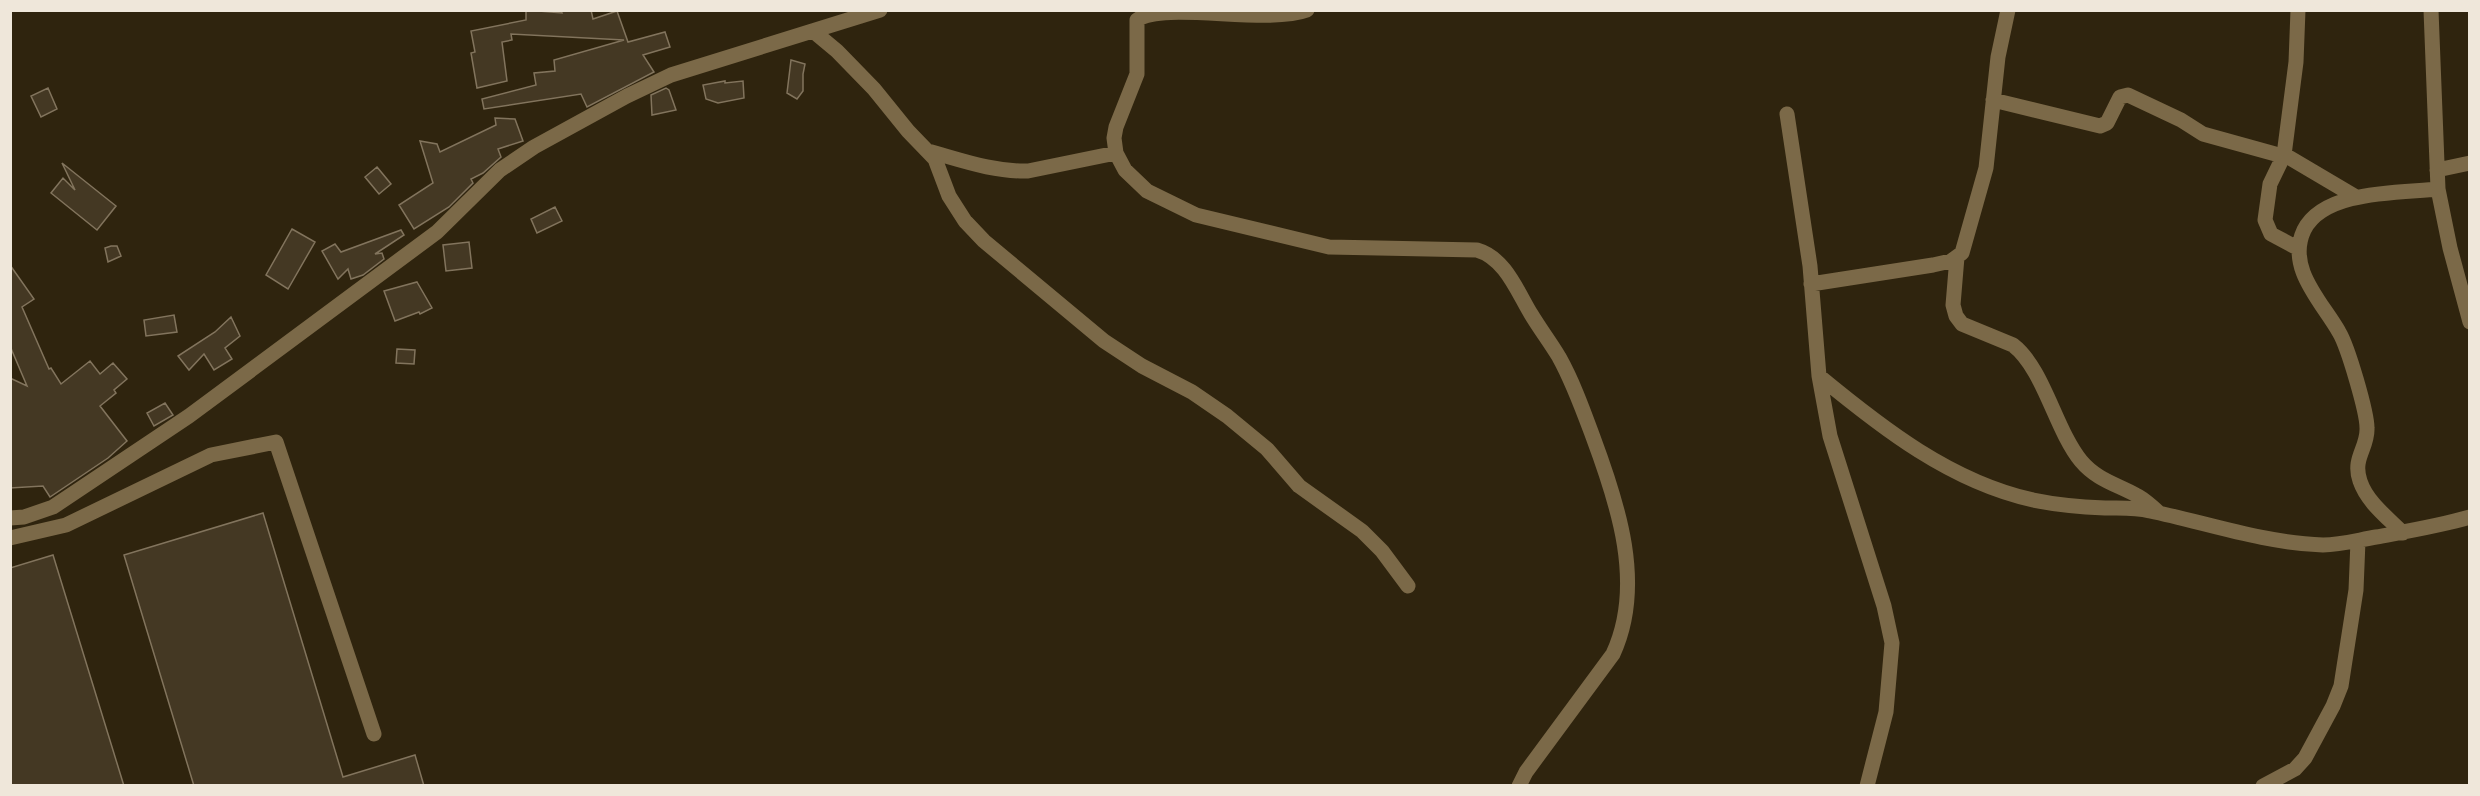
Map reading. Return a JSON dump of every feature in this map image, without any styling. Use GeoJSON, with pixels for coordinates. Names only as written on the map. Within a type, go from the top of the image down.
{"type":"FeatureCollection","features":[{"type":"Feature","properties":{"kind":"street"},"geometry":{"type":"LineString","coordinates":[[10,518],[24,517],[53,507],[189,416],[437,232],[500,170],[534,147],[627,96],[671,75],[880,10]]}},
{"type":"Feature","properties":{"kind":"street"},"geometry":{"type":"LineString","coordinates":[[1307,10],[1270,15],[1141,13],[1135,26],[1137,74],[1116,127],[1116,153],[1125,170],[1147,191],[1196,215],[1329,248],[1477,250],[1488,253],[1496,259],[1509,278],[1559,358],[1579,398],[1616,504],[1626,552],[1626,606],[1621,637],[1613,654],[1526,771],[1519,786]]}},
{"type":"Feature","properties":{"kind":"street"},"geometry":{"type":"LineString","coordinates":[[1811,284],[1933,265],[1951,261],[1957,257],[1966,242],[1986,168],[1998,57],[2008,10]]}},
{"type":"Feature","properties":{"kind":"street"},"geometry":{"type":"LineString","coordinates":[[2298,10],[2296,62],[2284,155],[2270,184],[2265,220],[2271,234],[2299,249]]}},
{"type":"Feature","properties":{"kind":"street"},"geometry":{"type":"LineString","coordinates":[[2431,10],[2438,189],[2469,322]]}},
{"type":"Feature","properties":{"kind":"street"},"geometry":{"type":"LineString","coordinates":[[813,31],[867,81],[908,131],[928,151],[942,171],[949,196],[965,221],[984,241],[1104,340],[1142,366],[1192,392],[1227,416],[1267,449],[1299,486],[1362,531],[1382,551],[1408,586]]}},
{"type":"Feature","properties":{"kind":"street"},"geometry":{"type":"LineString","coordinates":[[1993,100],[2100,126],[2107,123],[2120,97],[2128,95],[2181,120],[2203,134],[2284,155],[2356,197]]}},
{"type":"Feature","properties":{"kind":"street"},"geometry":{"type":"LineString","coordinates":[[1787,114],[1811,284],[1819,376],[1830,436],[1884,606],[1892,643],[1886,712],[1867,786]]}},
{"type":"Feature","properties":{"kind":"street"},"geometry":{"type":"LineString","coordinates":[[928,151],[996,170],[1014,171],[1028,171],[1116,153]]}},
{"type":"Feature","properties":{"kind":"street"},"geometry":{"type":"LineString","coordinates":[[2437,170],[2469,163]]}},
{"type":"Feature","properties":{"kind":"street"},"geometry":{"type":"LineString","coordinates":[[2403,533],[2371,501],[2359,480],[2357,463],[2366,438],[2366,419],[2345,345],[2310,289],[2300,261],[2299,249],[2304,231],[2311,220],[2323,210],[2356,197],[2438,189]]}},
{"type":"Feature","properties":{"kind":"street"},"geometry":{"type":"LineString","coordinates":[[1957,257],[1953,305],[1956,316],[1962,324],[2019,349],[2072,449],[2082,462],[2096,476],[2136,494],[2160,513]]}},
{"type":"Feature","properties":{"kind":"street"},"geometry":{"type":"LineString","coordinates":[[1819,376],[1874,421],[1932,459],[1976,481],[2009,494],[2070,506],[2128,508],[2160,513],[2238,533],[2294,543],[2335,544],[2358,541],[2469,517]]}},
{"type":"Feature","properties":{"kind":"street"},"geometry":{"type":"LineString","coordinates":[[10,538],[66,525],[211,455],[276,442],[374,734]]}},
{"type":"Feature","properties":{"kind":"street"},"geometry":{"type":"LineString","coordinates":[[2263,786],[2295,769],[2305,758],[2341,686],[2356,590],[2358,541]]}},
{"type":"Feature","properties":{"kind":"building"},"geometry":{"type":"Polygon","coordinates":[[[526,10],[562,13],[561,10],[591,10],[593,19],[617,11],[628,42],[665,32],[670,47],[643,55],[654,72],[587,107],[581,94],[484,109],[482,99],[536,85],[534,73],[555,71],[554,60],[624,40],[511,34],[512,40],[502,42],[507,81],[477,88],[471,53],[475,52],[471,31],[526,20],[526,10]]]}},
{"type":"Feature","properties":{"kind":"building"},"geometry":{"type":"Polygon","coordinates":[[[791,60],[805,64],[803,91],[797,99],[787,93],[791,60]]]}},
{"type":"Feature","properties":{"kind":"building"},"geometry":{"type":"Polygon","coordinates":[[[725,81],[725,83],[743,81],[744,98],[718,103],[706,99],[703,85],[725,81]]]}},
{"type":"Feature","properties":{"kind":"building"},"geometry":{"type":"Polygon","coordinates":[[[48,88],[57,109],[41,117],[31,96],[48,88]]]}},
{"type":"Feature","properties":{"kind":"building"},"geometry":{"type":"Polygon","coordinates":[[[666,88],[669,90],[676,110],[652,115],[651,95],[666,88]]]}},
{"type":"Feature","properties":{"kind":"building"},"geometry":{"type":"Polygon","coordinates":[[[495,118],[515,119],[523,141],[498,149],[501,157],[483,173],[471,179],[473,183],[449,207],[414,229],[399,205],[433,183],[420,141],[437,144],[440,152],[496,125],[495,118]]]}},
{"type":"Feature","properties":{"kind":"building"},"geometry":{"type":"Polygon","coordinates":[[[62,163],[116,206],[97,230],[51,193],[63,178],[75,190],[62,163]]]}},
{"type":"Feature","properties":{"kind":"building"},"geometry":{"type":"Polygon","coordinates":[[[377,167],[391,184],[379,194],[365,177],[377,167]]]}},
{"type":"Feature","properties":{"kind":"building"},"geometry":{"type":"Polygon","coordinates":[[[555,207],[562,221],[537,233],[531,219],[555,207]]]}},
{"type":"Feature","properties":{"kind":"building"},"geometry":{"type":"Polygon","coordinates":[[[292,229],[315,242],[288,289],[266,275],[292,229]]]}},
{"type":"Feature","properties":{"kind":"building"},"geometry":{"type":"Polygon","coordinates":[[[401,230],[404,235],[375,254],[382,253],[384,259],[363,275],[351,279],[348,269],[338,279],[322,251],[335,244],[341,252],[401,230]]]}},
{"type":"Feature","properties":{"kind":"building"},"geometry":{"type":"Polygon","coordinates":[[[469,242],[472,268],[446,271],[443,245],[469,242]]]}},
{"type":"Feature","properties":{"kind":"building"},"geometry":{"type":"Polygon","coordinates":[[[117,246],[121,256],[108,262],[105,248],[117,246]]]}},
{"type":"Feature","properties":{"kind":"building"},"geometry":{"type":"Polygon","coordinates":[[[10,265],[34,299],[22,307],[49,369],[51,368],[61,384],[90,361],[100,374],[113,363],[127,379],[114,390],[116,393],[100,406],[127,441],[108,458],[50,497],[43,486],[10,488],[10,378],[27,386],[10,346],[10,265]]]}},
{"type":"Feature","properties":{"kind":"building"},"geometry":{"type":"Polygon","coordinates":[[[417,282],[432,308],[395,321],[384,291],[417,282]]]}},
{"type":"Feature","properties":{"kind":"building"},"geometry":{"type":"Polygon","coordinates":[[[174,315],[177,332],[146,336],[144,320],[174,315]]]}},
{"type":"Feature","properties":{"kind":"building"},"geometry":{"type":"Polygon","coordinates":[[[231,317],[240,336],[225,348],[232,359],[214,370],[204,354],[189,370],[178,356],[215,332],[231,317]]]}},
{"type":"Feature","properties":{"kind":"building"},"geometry":{"type":"Polygon","coordinates":[[[397,349],[415,350],[414,364],[396,363],[397,349]]]}},
{"type":"Feature","properties":{"kind":"building"},"geometry":{"type":"Polygon","coordinates":[[[165,403],[173,415],[154,426],[147,413],[165,403]]]}},
{"type":"Feature","properties":{"kind":"building"},"geometry":{"type":"Polygon","coordinates":[[[263,513],[343,777],[415,755],[424,786],[194,786],[124,555],[263,513]]]}},
{"type":"Feature","properties":{"kind":"building"},"geometry":{"type":"Polygon","coordinates":[[[53,555],[124,786],[10,786],[10,568],[53,555]]]}}]}
